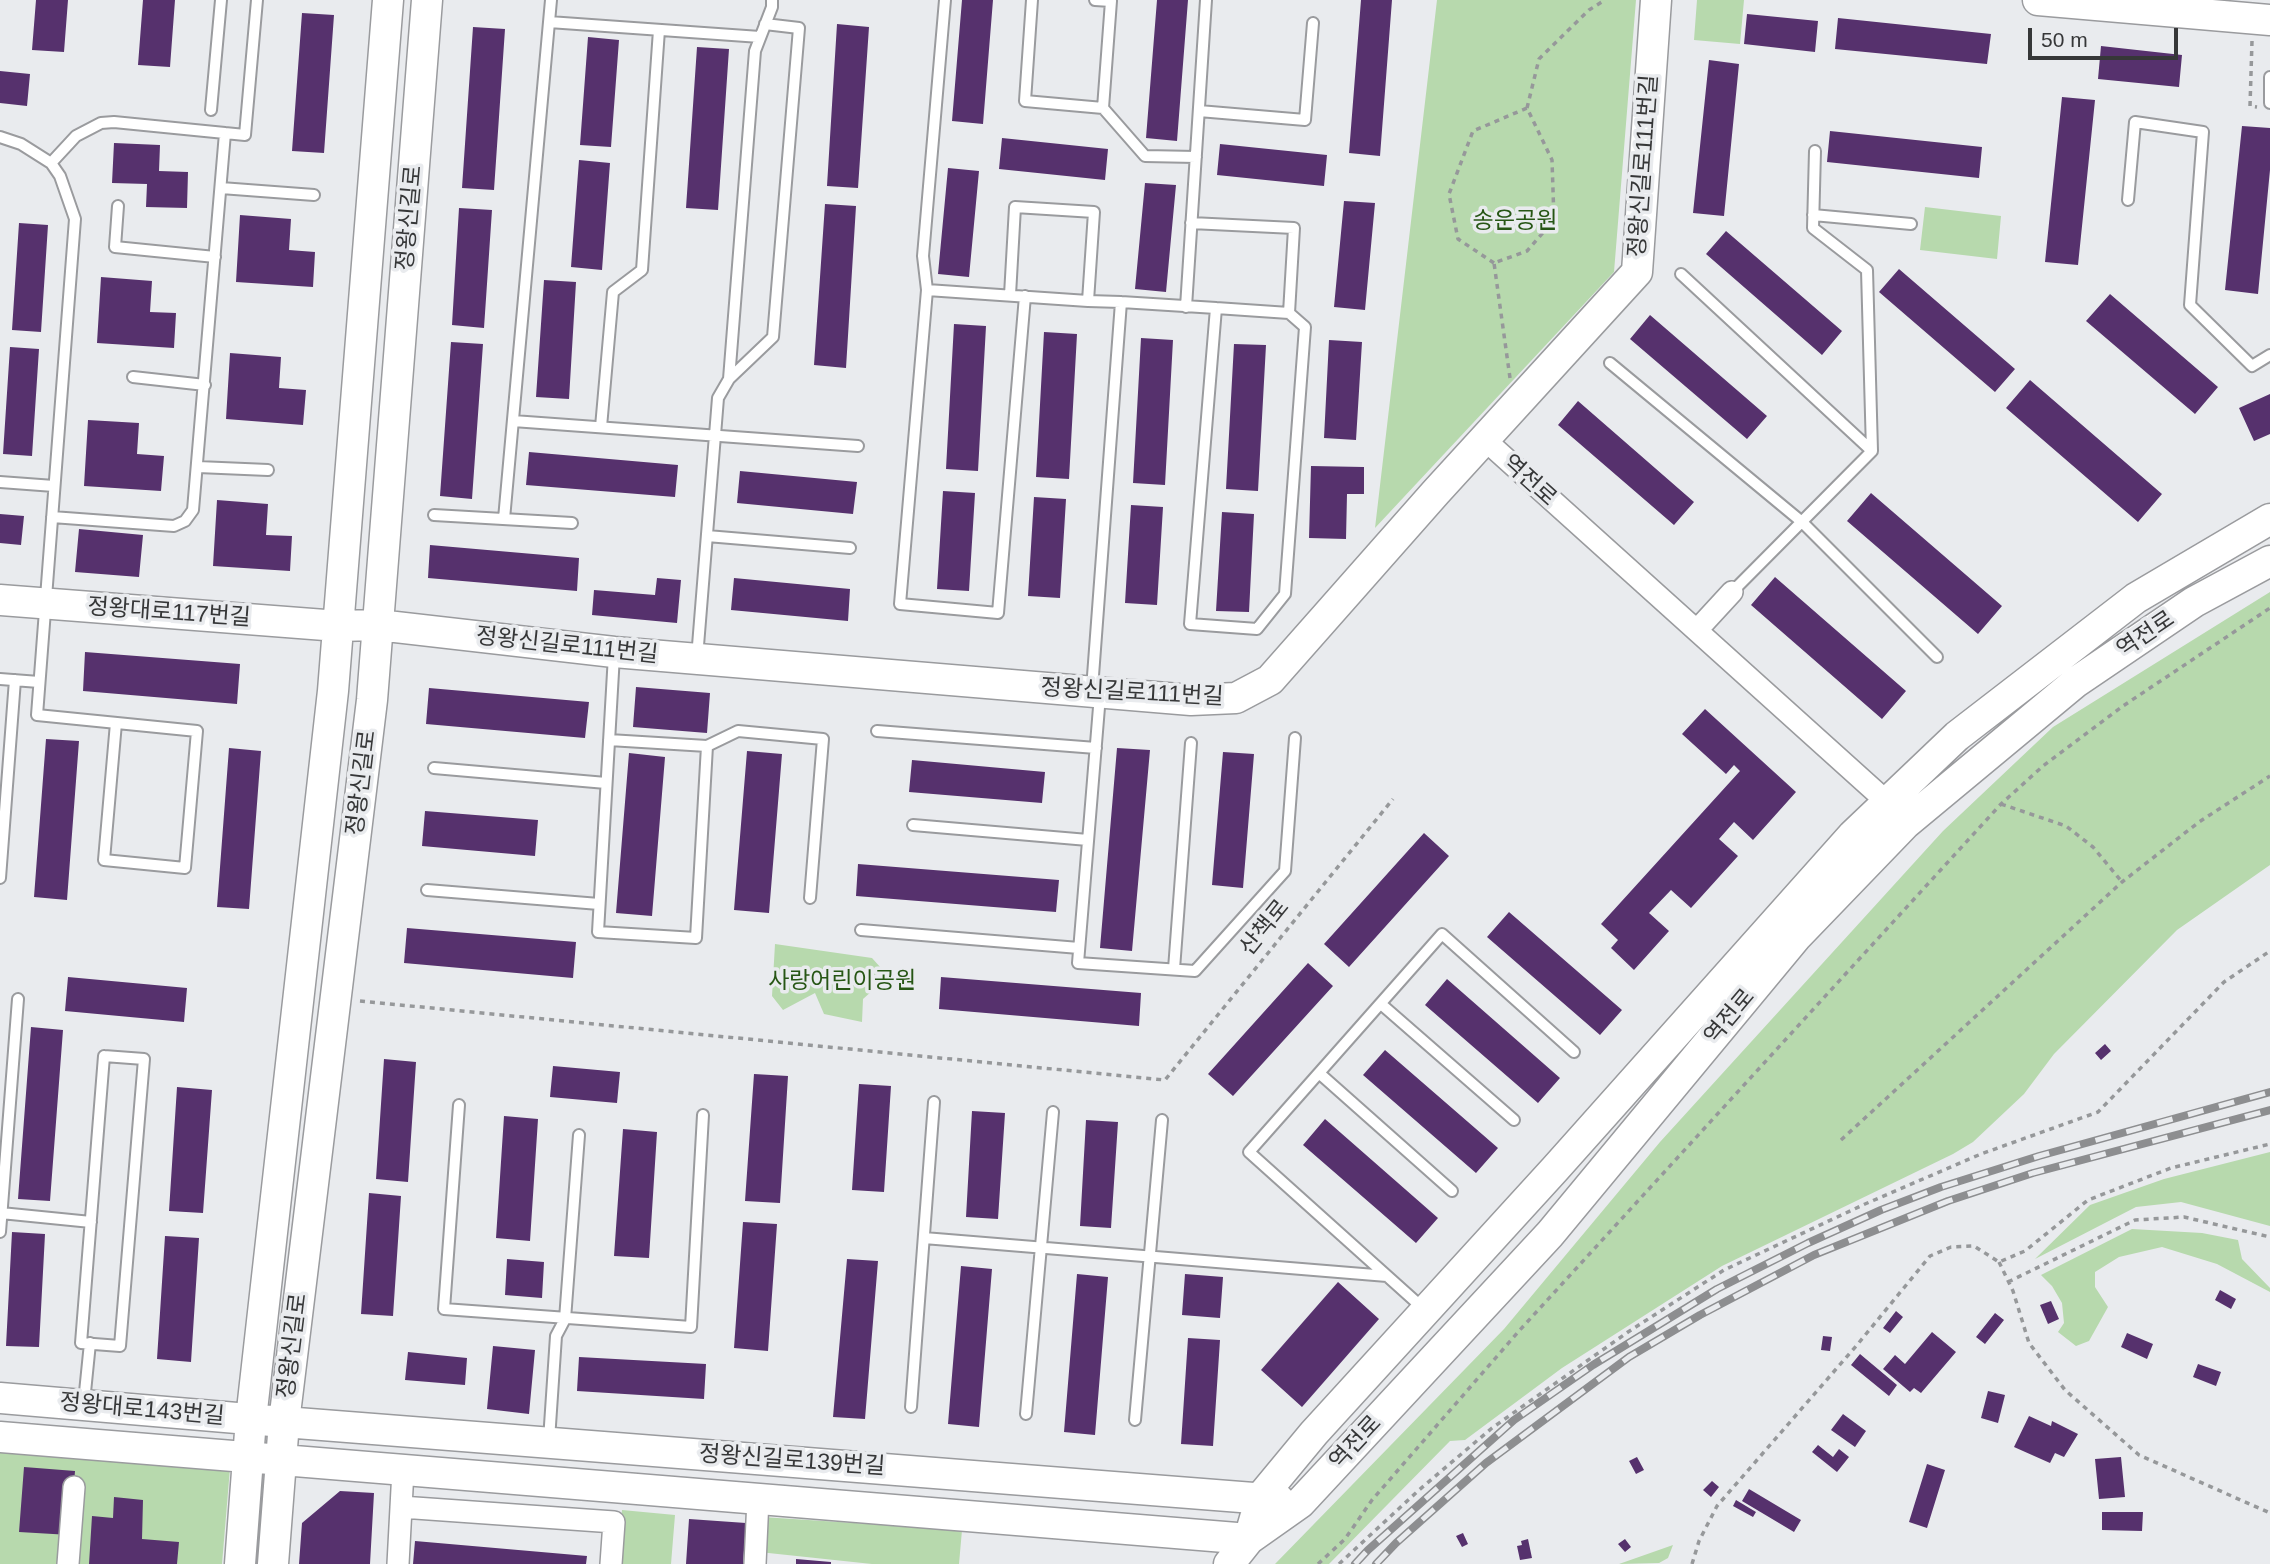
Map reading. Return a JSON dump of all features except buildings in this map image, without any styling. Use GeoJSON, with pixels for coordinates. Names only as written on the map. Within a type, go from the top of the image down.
{"type":"FeatureCollection","features":[{"type":"Feature","properties":{"kind":"street","name":"정왕신길로"},"geometry":{"type":"LineString","coordinates":[[240,1564],[251,1419],[333,691],[388,0]]}},
{"type":"Feature","properties":{"kind":"street","name":"정왕신길로"},"geometry":{"type":"LineString","coordinates":[[273,1564],[284,1422],[372,700],[427,0]]}},
{"type":"Feature","properties":{"kind":"street","name":"정왕신길로111번길"},"geometry":{"type":"LineString","coordinates":[[338,626],[378,625],[614,652],[1191,700],[1236,698],[1270,680],[1637,272],[1656,0]]}},
{"type":"Feature","properties":{"kind":"street"},"geometry":{"type":"LineString","coordinates":[[2038,0],[2270,20]]}},
{"type":"Feature","properties":{"kind":"street","name":"역전로"},"geometry":{"type":"LineString","coordinates":[[1484,439],[1887,802]]}},
{"type":"Feature","properties":{"kind":"street","name":"역전로"},"geometry":{"type":"LineString","coordinates":[[1250,1539],[1261,1497],[1314,1433],[1555,1169],[1853,835],[1958,736],[2136,598],[2270,519]]}},
{"type":"Feature","properties":{"kind":"street","name":"역전로"},"geometry":{"type":"LineString","coordinates":[[1229,1564],[1250,1539],[1300,1503],[1550,1234],[1797,936],[1905,824],[2076,682],[2194,602],[2270,561]]}},
{"type":"Feature","properties":{"kind":"street"},"geometry":{"type":"LineString","coordinates":[[1697,630],[1732,592]]}},
{"type":"Feature","properties":{"kind":"street","name":"정왕대로117번길"},"geometry":{"type":"LineString","coordinates":[[0,600],[338,626]]}},
{"type":"Feature","properties":{"kind":"street","name":"정왕대로143번길"},"geometry":{"type":"LineString","coordinates":[[0,1398],[284,1422]]}},
{"type":"Feature","properties":{"kind":"street","name":"정왕신길로139번길"},"geometry":{"type":"LineString","coordinates":[[284,1422],[1261,1497],[1300,1503]]}},
{"type":"Feature","properties":{"kind":"street","name":"정왕대로143번길"},"geometry":{"type":"LineString","coordinates":[[0,1437],[281,1461]]}},
{"type":"Feature","properties":{"kind":"street","name":"정왕신길로139번길"},"geometry":{"type":"LineString","coordinates":[[281,1461],[1250,1539]]}},
{"type":"Feature","properties":{"kind":"street"},"geometry":{"type":"LineString","coordinates":[[398,1564],[403,1470]]}},
{"type":"Feature","properties":{"kind":"street"},"geometry":{"type":"LineString","coordinates":[[68,1564],[74,1488]]}},
{"type":"Feature","properties":{"kind":"street"},"geometry":{"type":"LineString","coordinates":[[755,1564],[758,1499]]}},
{"type":"Feature","properties":{"kind":"street"},"geometry":{"type":"LineString","coordinates":[[401,1507],[614,1522],[611,1564]]}},
{"type":"Feature","properties":{"kind":"lane"},"geometry":{"type":"LineString","coordinates":[[211,110],[221,0]]}},
{"type":"Feature","properties":{"kind":"lane"},"geometry":{"type":"LineString","coordinates":[[51,163],[76,136],[101,123],[245,135],[257,0]]}},
{"type":"Feature","properties":{"kind":"lane"},"geometry":{"type":"LineString","coordinates":[[504,519],[551,0]]}},
{"type":"Feature","properties":{"kind":"lane"},"geometry":{"type":"LineString","coordinates":[[729,379],[754,51],[772,0]]}},
{"type":"Feature","properties":{"kind":"lane"},"geometry":{"type":"LineString","coordinates":[[945,0],[923,256],[927,290],[900,604],[998,613],[1025,296]]}},
{"type":"Feature","properties":{"kind":"lane"},"geometry":{"type":"LineString","coordinates":[[1032,0],[1025,101],[1103,108],[1145,156],[1196,157]]}},
{"type":"Feature","properties":{"kind":"lane"},"geometry":{"type":"LineString","coordinates":[[1095,0],[1111,1],[1103,108]]}},
{"type":"Feature","properties":{"kind":"lane"},"geometry":{"type":"LineString","coordinates":[[1186,307],[1206,0]]}},
{"type":"Feature","properties":{"kind":"lane"},"geometry":{"type":"LineString","coordinates":[[549,22],[760,37]]}},
{"type":"Feature","properties":{"kind":"lane"},"geometry":{"type":"LineString","coordinates":[[1199,111],[1305,120],[1313,23]]}},
{"type":"Feature","properties":{"kind":"lane"},"geometry":{"type":"LineString","coordinates":[[697,659],[719,398],[729,379],[773,337],[799,28],[765,24]]}},
{"type":"Feature","properties":{"kind":"lane"},"geometry":{"type":"LineString","coordinates":[[601,427],[613,292],[642,270],[659,30]]}},
{"type":"Feature","properties":{"kind":"lane"},"geometry":{"type":"LineString","coordinates":[[2270,77],[2270,103]]}},
{"type":"Feature","properties":{"kind":"lane"},"geometry":{"type":"LineString","coordinates":[[2128,200],[2135,122],[2203,132],[2190,305],[2252,366],[2270,355]]}},
{"type":"Feature","properties":{"kind":"lane"},"geometry":{"type":"LineString","coordinates":[[52,517],[174,526],[185,521],[193,510],[225,133]]}},
{"type":"Feature","properties":{"kind":"lane"},"geometry":{"type":"LineString","coordinates":[[0,137],[21,144],[51,163],[60,176],[75,219],[37,715],[197,731],[185,868],[104,860],[116,723]]}},
{"type":"Feature","properties":{"kind":"lane"},"geometry":{"type":"LineString","coordinates":[[1732,592],[1872,452],[1867,270],[1813,228],[1815,151]]}},
{"type":"Feature","properties":{"kind":"lane"},"geometry":{"type":"LineString","coordinates":[[221,188],[314,195]]}},
{"type":"Feature","properties":{"kind":"lane"},"geometry":{"type":"LineString","coordinates":[[118,206],[115,247],[215,257]]}},
{"type":"Feature","properties":{"kind":"lane"},"geometry":{"type":"LineString","coordinates":[[1010,295],[1015,207],[1094,212],[1088,300]]}},
{"type":"Feature","properties":{"kind":"lane"},"geometry":{"type":"LineString","coordinates":[[1813,215],[1911,224]]}},
{"type":"Feature","properties":{"kind":"lane"},"geometry":{"type":"LineString","coordinates":[[1191,223],[1294,228],[1289,313]]}},
{"type":"Feature","properties":{"kind":"lane"},"geometry":{"type":"LineString","coordinates":[[1681,274],[1872,452]]}},
{"type":"Feature","properties":{"kind":"lane"},"geometry":{"type":"LineString","coordinates":[[927,290],[1186,307],[1216,308],[1289,313],[1305,327],[1285,594],[1257,629],[1191,624],[1216,308]]}},
{"type":"Feature","properties":{"kind":"lane"},"geometry":{"type":"LineString","coordinates":[[1121,302],[1096,692],[1096,748],[1078,963],[1195,971],[1285,871],[1295,737]]}},
{"type":"Feature","properties":{"kind":"lane"},"geometry":{"type":"LineString","coordinates":[[1610,363],[1802,522],[1937,657]]}},
{"type":"Feature","properties":{"kind":"lane"},"geometry":{"type":"LineString","coordinates":[[133,377],[205,385]]}},
{"type":"Feature","properties":{"kind":"lane"},"geometry":{"type":"LineString","coordinates":[[513,421],[858,446]]}},
{"type":"Feature","properties":{"kind":"lane"},"geometry":{"type":"LineString","coordinates":[[198,467],[268,470]]}},
{"type":"Feature","properties":{"kind":"lane"},"geometry":{"type":"LineString","coordinates":[[0,482],[54,486]]}},
{"type":"Feature","properties":{"kind":"lane"},"geometry":{"type":"LineString","coordinates":[[434,515],[572,523]]}},
{"type":"Feature","properties":{"kind":"lane"},"geometry":{"type":"LineString","coordinates":[[707,536],[850,548]]}},
{"type":"Feature","properties":{"kind":"lane"},"geometry":{"type":"LineString","coordinates":[[614,652],[597,932],[696,938],[707,746]]}},
{"type":"Feature","properties":{"kind":"lane"},"geometry":{"type":"LineString","coordinates":[[0,679],[39,682]]}},
{"type":"Feature","properties":{"kind":"lane"},"geometry":{"type":"LineString","coordinates":[[0,878],[15,680]]}},
{"type":"Feature","properties":{"kind":"lane"},"geometry":{"type":"LineString","coordinates":[[609,740],[707,746],[738,731],[823,739],[810,898]]}},
{"type":"Feature","properties":{"kind":"lane"},"geometry":{"type":"LineString","coordinates":[[877,731],[1096,748]]}},
{"type":"Feature","properties":{"kind":"lane"},"geometry":{"type":"LineString","coordinates":[[1174,969],[1191,743]]}},
{"type":"Feature","properties":{"kind":"lane"},"geometry":{"type":"LineString","coordinates":[[434,768],[606,783]]}},
{"type":"Feature","properties":{"kind":"lane"},"geometry":{"type":"LineString","coordinates":[[913,825],[1088,840]]}},
{"type":"Feature","properties":{"kind":"lane"},"geometry":{"type":"LineString","coordinates":[[427,890],[599,904]]}},
{"type":"Feature","properties":{"kind":"lane"},"geometry":{"type":"LineString","coordinates":[[861,930],[1079,948]]}},
{"type":"Feature","properties":{"kind":"lane"},"geometry":{"type":"LineString","coordinates":[[1426,1311],[1249,1152],[1443,934],[1574,1052]]}},
{"type":"Feature","properties":{"kind":"lane"},"geometry":{"type":"LineString","coordinates":[[0,1232],[18,999]]}},
{"type":"Feature","properties":{"kind":"lane"},"geometry":{"type":"LineString","coordinates":[[1381,1004],[1514,1120]]}},
{"type":"Feature","properties":{"kind":"lane"},"geometry":{"type":"LineString","coordinates":[[104,1056],[144,1059],[120,1346],[81,1343],[91,1222],[104,1056]]}},
{"type":"Feature","properties":{"kind":"lane"},"geometry":{"type":"LineString","coordinates":[[1319,1073],[1451,1191]]}},
{"type":"Feature","properties":{"kind":"lane"},"geometry":{"type":"LineString","coordinates":[[911,1407],[934,1102]]}},
{"type":"Feature","properties":{"kind":"lane"},"geometry":{"type":"LineString","coordinates":[[459,1105],[444,1309],[691,1328],[703,1115]]}},
{"type":"Feature","properties":{"kind":"lane"},"geometry":{"type":"LineString","coordinates":[[1027,1414],[1054,1112]]}},
{"type":"Feature","properties":{"kind":"lane"},"geometry":{"type":"LineString","coordinates":[[1135,1420],[1161,1120]]}},
{"type":"Feature","properties":{"kind":"lane"},"geometry":{"type":"LineString","coordinates":[[549,1443],[556,1336],[565,1319],[579,1135]]}},
{"type":"Feature","properties":{"kind":"lane"},"geometry":{"type":"LineString","coordinates":[[1,1213],[91,1222]]}},
{"type":"Feature","properties":{"kind":"lane"},"geometry":{"type":"LineString","coordinates":[[924,1238],[1387,1276]]}},
{"type":"Feature","properties":{"kind":"lane"},"geometry":{"type":"LineString","coordinates":[[84,1405],[90,1343]]}},
{"type":"Feature","properties":{"kind":"path"},"geometry":{"type":"LineString","coordinates":[[1494,263],[1527,251],[1554,220],[1552,160],[1527,108],[1539,59],[1589,10],[1605,0]]}},
{"type":"Feature","properties":{"kind":"path"},"geometry":{"type":"LineString","coordinates":[[1520,399],[1507,373],[1494,263],[1458,239],[1449,194],[1474,131],[1527,108]]}},
{"type":"Feature","properties":{"kind":"path"},"geometry":{"type":"LineString","coordinates":[[1318,1564],[1345,1539],[1372,1500],[1519,1331],[2001,804],[2043,766],[2123,706],[2270,608]]}},
{"type":"Feature","properties":{"kind":"path"},"geometry":{"type":"LineString","coordinates":[[1841,1140],[2122,882],[2199,822],[2270,776]]}},
{"type":"Feature","properties":{"kind":"path","name":"산책로"},"geometry":{"type":"LineString","coordinates":[[335,999],[1165,1080],[1393,799]]}},
{"type":"Feature","properties":{"kind":"path"},"geometry":{"type":"LineString","coordinates":[[2001,804],[2066,826],[2093,847],[2122,882]]}},
{"type":"Feature","properties":{"kind":"path"},"geometry":{"type":"LineString","coordinates":[[1339,1564],[1419,1490],[1492,1428],[1629,1332],[1724,1270],[1865,1204],[1981,1154],[2098,1112],[2224,982],[2270,951]]}},
{"type":"Feature","properties":{"kind":"path"},"geometry":{"type":"LineString","coordinates":[[1999,1262],[2025,1251],[2088,1200],[2171,1168],[2270,1144]]}},
{"type":"Feature","properties":{"kind":"path"},"geometry":{"type":"LineString","coordinates":[[2008,1282],[2135,1220],[2184,1217],[2270,1237]]}},
{"type":"Feature","properties":{"kind":"path"},"geometry":{"type":"LineString","coordinates":[[1692,1564],[1699,1541],[1717,1506],[1857,1345],[1930,1256],[1951,1247],[1974,1246],[1999,1262],[2029,1343],[2066,1390],[2139,1455],[2270,1513]]}},
{"type":"Feature","properties":{"kind":"green space","name":"송운공원"},"geometry":{"type":"Polygon","coordinates":[[[1437,0],[1636,0],[1614,272],[1375,528],[1437,0]]]}},
{"type":"Feature","properties":{"kind":"green space"},"geometry":{"type":"Polygon","coordinates":[[[1697,0],[1744,0],[1740,44],[1694,40],[1697,0]]]}},
{"type":"Feature","properties":{"kind":"green space"},"geometry":{"type":"Polygon","coordinates":[[[1925,207],[2001,216],[1997,259],[1920,250],[1925,207]]]}},
{"type":"Feature","properties":{"kind":"green space"},"geometry":{"type":"Polygon","coordinates":[[[2270,592],[2270,865],[2177,930],[2054,1054],[2024,1094],[1973,1142],[1722,1266],[1562,1368],[1465,1440],[1450,1441],[1329,1564],[1275,1564],[1504,1329],[1660,1142],[1943,831],[2053,727],[2270,592]]]}},
{"type":"Feature","properties":{"kind":"green space","name":"사랑어린이공원"},"geometry":{"type":"Polygon","coordinates":[[[775,944],[872,958],[881,968],[881,983],[863,999],[862,1022],[824,1014],[815,993],[783,1010],[772,996],[775,944]]]}},
{"type":"Feature","properties":{"kind":"green space"},"geometry":{"type":"Polygon","coordinates":[[[2270,1152],[2270,1226],[2181,1202],[2136,1207],[2035,1259],[2090,1205],[2164,1179],[2270,1152]]]}},
{"type":"Feature","properties":{"kind":"green space"},"geometry":{"type":"Polygon","coordinates":[[[2132,1229],[2202,1233],[2238,1240],[2242,1259],[2270,1288],[2270,1292],[2217,1264],[2162,1247],[2119,1257],[2095,1272],[2095,1287],[2108,1307],[2089,1341],[2076,1346],[2058,1332],[2064,1323],[2062,1303],[2052,1286],[2041,1275],[2132,1229]]]}},
{"type":"Feature","properties":{"kind":"green space"},"geometry":{"type":"Polygon","coordinates":[[[0,1451],[230,1468],[222,1564],[0,1564],[0,1451]]]}},
{"type":"Feature","properties":{"kind":"green space"},"geometry":{"type":"Polygon","coordinates":[[[622,1510],[675,1515],[671,1564],[618,1564],[622,1510]]]}},
{"type":"Feature","properties":{"kind":"green space"},"geometry":{"type":"Polygon","coordinates":[[[762,1517],[962,1530],[959,1564],[872,1564],[759,1552],[762,1517]]]}},
{"type":"Feature","properties":{"kind":"green space"},"geometry":{"type":"Polygon","coordinates":[[[1673,1545],[1668,1558],[1659,1563],[1619,1564],[1673,1545]]]}},
{"type":"Feature","properties":{"kind":"railway"},"geometry":{"type":"LineString","coordinates":[[1355,1564],[1514,1420],[1593,1365],[1717,1289],[1808,1243],[1941,1187],[2039,1156],[2270,1092]]}},
{"type":"Feature","properties":{"kind":"railway"},"geometry":{"type":"LineString","coordinates":[[1376,1564],[1486,1463],[1629,1357],[1700,1315],[1814,1255],[1948,1201],[2033,1173],[2270,1110]]}}]}
